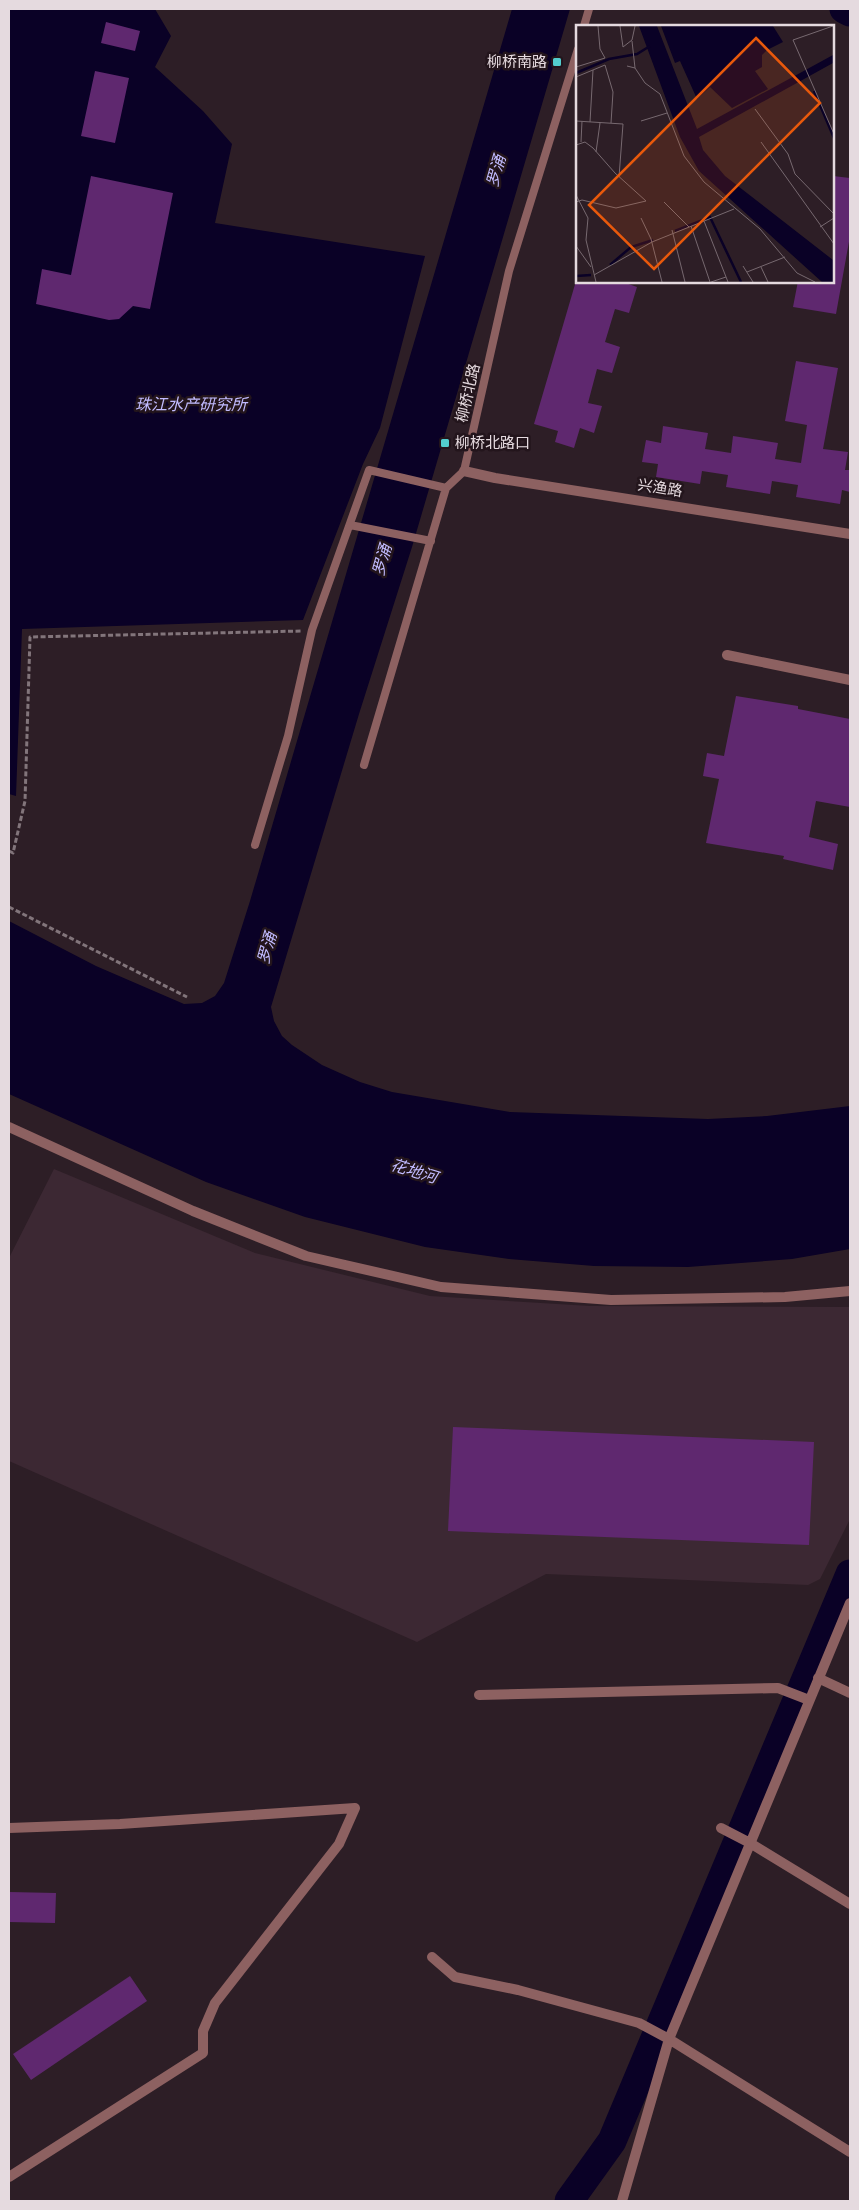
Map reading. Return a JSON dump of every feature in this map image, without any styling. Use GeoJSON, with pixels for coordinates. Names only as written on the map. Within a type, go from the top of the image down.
{"type":"FeatureCollection","features":[{"type":"Feature","properties":{"kind":"street","name":"兴渔路"},"geometry":{"type":"LineString","coordinates":[[464,471],[496,478],[850,534]]}},
{"type":"Feature","properties":{"kind":"street"},"geometry":{"type":"LineString","coordinates":[[727,655],[850,680]]}},
{"type":"Feature","properties":{"kind":"street"},"geometry":{"type":"LineString","coordinates":[[9,1128],[193,1210],[306,1256],[441,1287],[611,1300],[786,1298],[850,1292]]}},
{"type":"Feature","properties":{"kind":"street"},"geometry":{"type":"LineString","coordinates":[[622,2201],[669,2039],[850,1603]]}},
{"type":"Feature","properties":{"kind":"street"},"geometry":{"type":"LineString","coordinates":[[818,1678],[850,1693]]}},
{"type":"Feature","properties":{"kind":"street"},"geometry":{"type":"LineString","coordinates":[[479,1695],[778,1688],[809,1700]]}},
{"type":"Feature","properties":{"kind":"street"},"geometry":{"type":"LineString","coordinates":[[9,1820],[14,1828],[120,1824],[356,1808],[339,1844],[215,2003],[203,2031],[203,2052],[9,2177]]}},
{"type":"Feature","properties":{"kind":"street"},"geometry":{"type":"LineString","coordinates":[[721,1828],[750,1843],[850,1904]]}},
{"type":"Feature","properties":{"kind":"street"},"geometry":{"type":"LineString","coordinates":[[432,1956],[455,1977],[518,1990],[639,2023],[669,2039],[850,2152]]}},
{"type":"Feature","properties":{"kind":"lane"},"geometry":{"type":"LineString","coordinates":[[584,25],[589,9]]}},
{"type":"Feature","properties":{"kind":"lane","name":"柳桥北路"},"geometry":{"type":"LineString","coordinates":[[464,471],[509,271],[576,55]]}},
{"type":"Feature","properties":{"kind":"lane"},"geometry":{"type":"LineString","coordinates":[[255,845],[288,736],[312,630],[369,470],[446,488]]}},
{"type":"Feature","properties":{"kind":"lane"},"geometry":{"type":"LineString","coordinates":[[364,765],[446,488],[464,471]]}},
{"type":"Feature","properties":{"kind":"lane"},"geometry":{"type":"LineString","coordinates":[[350,525],[430,541]]}},
{"type":"Feature","properties":{"kind":"path"},"geometry":{"type":"LineString","coordinates":[[9,851],[13,853],[25,801],[30,638],[312,630]]}},
{"type":"Feature","properties":{"kind":"path"},"geometry":{"type":"LineString","coordinates":[[9,906],[187,996]]}},
{"type":"Feature","properties":{"kind":"shaded area"},"geometry":{"type":"Polygon","coordinates":[[[54,1169],[255,1253],[430,1296],[590,1306],[850,1307],[850,1519],[820,1579],[808,1585],[546,1574],[417,1642],[9,1461],[9,1258],[54,1169]]]}},
{"type":"Feature","properties":{"kind":"water","name":"珠江水产研究所"},"geometry":{"type":"Polygon","coordinates":[[[9,9],[155,9],[171,36],[155,67],[203,111],[232,144],[215,223],[425,256],[380,428],[363,464],[303,620],[22,629],[16,796],[9,794],[9,9]]]}},
{"type":"Feature","properties":{"kind":"water"},"geometry":{"type":"Polygon","coordinates":[[[512,9],[570,9],[412,547],[359,714],[271,1007],[274,1021],[282,1036],[292,1045],[322,1065],[360,1082],[392,1092],[510,1112],[708,1119],[767,1116],[850,1106],[850,1249],[792,1259],[688,1267],[594,1266],[509,1259],[425,1247],[305,1217],[206,1182],[9,1094],[9,921],[96,966],[184,1004],[202,1003],[215,996],[224,983],[250,901],[512,9]]]}},
{"type":"Feature","properties":{"kind":"building"},"geometry":{"type":"Polygon","coordinates":[[[106,22],[140,31],[135,51],[101,43],[106,22]]]}},
{"type":"Feature","properties":{"kind":"building"},"geometry":{"type":"Polygon","coordinates":[[[95,71],[129,78],[115,143],[81,136],[95,71]]]}},
{"type":"Feature","properties":{"kind":"building"},"geometry":{"type":"Polygon","coordinates":[[[91,176],[173,193],[150,309],[133,306],[119,319],[109,320],[36,304],[42,269],[71,275],[91,176]]]}},
{"type":"Feature","properties":{"kind":"building"},"geometry":{"type":"Polygon","coordinates":[[[834,176],[850,178],[850,236],[836,314],[793,307],[798,282],[834,282],[834,176]]]}},
{"type":"Feature","properties":{"kind":"building"},"geometry":{"type":"Polygon","coordinates":[[[576,281],[623,282],[637,287],[629,313],[615,309],[605,342],[620,347],[612,373],[597,369],[588,403],[602,406],[594,433],[580,428],[574,448],[555,442],[558,431],[534,424],[576,281]]]}},
{"type":"Feature","properties":{"kind":"building"},"geometry":{"type":"Polygon","coordinates":[[[796,361],[838,368],[823,449],[848,452],[845,470],[850,470],[850,492],[842,490],[840,504],[796,497],[798,485],[772,481],[770,494],[726,487],[728,475],[702,471],[700,484],[656,477],[658,464],[642,462],[646,440],[661,443],[663,426],[708,433],[705,449],[731,453],[733,436],[778,443],[775,459],[801,463],[807,425],[785,421],[796,361]]]}},
{"type":"Feature","properties":{"kind":"building"},"geometry":{"type":"Polygon","coordinates":[[[736,696],[798,706],[798,709],[850,719],[850,807],[816,801],[809,837],[838,844],[833,870],[783,859],[784,856],[706,843],[719,779],[703,776],[707,753],[724,756],[736,696]]]}},
{"type":"Feature","properties":{"kind":"building"},"geometry":{"type":"Polygon","coordinates":[[[453,1427],[814,1442],[809,1545],[448,1531],[453,1427]]]}},
{"type":"Feature","properties":{"kind":"building"},"geometry":{"type":"Polygon","coordinates":[[[9,1892],[56,1893],[55,1923],[9,1922],[9,1892]]]}},
{"type":"Feature","properties":{"kind":"building"},"geometry":{"type":"Polygon","coordinates":[[[130,1976],[147,2001],[31,2080],[13,2054],[130,1976]]]}},
{"type":"Feature","properties":{"kind":"waterway"},"geometry":{"type":"LineString","coordinates":[[844,9],[850,12]]}},
{"type":"Feature","properties":{"kind":"waterway"},"geometry":{"type":"LineString","coordinates":[[569,2201],[612,2141],[850,1574]]}},
{"type":"Feature","properties":{"kind":"place","name":"柳桥南路"},"geometry":{"type":"Point","coordinates":[557,62]}},
{"type":"Feature","properties":{"kind":"place","name":"柳桥北路口"},"geometry":{"type":"Point","coordinates":[445,443]}},
{"type":"Feature","properties":{"kind":"water label","name":"罗涌"},"geometry":{"type":"Point","coordinates":[496,171]}},
{"type":"Feature","properties":{"kind":"water label","name":"罗涌"},"geometry":{"type":"Point","coordinates":[382,560]}},
{"type":"Feature","properties":{"kind":"water label","name":"罗涌"},"geometry":{"type":"Point","coordinates":[267,948]}},
{"type":"Feature","properties":{"kind":"water label","name":"花地河"},"geometry":{"type":"Point","coordinates":[414,1171]}}]}
